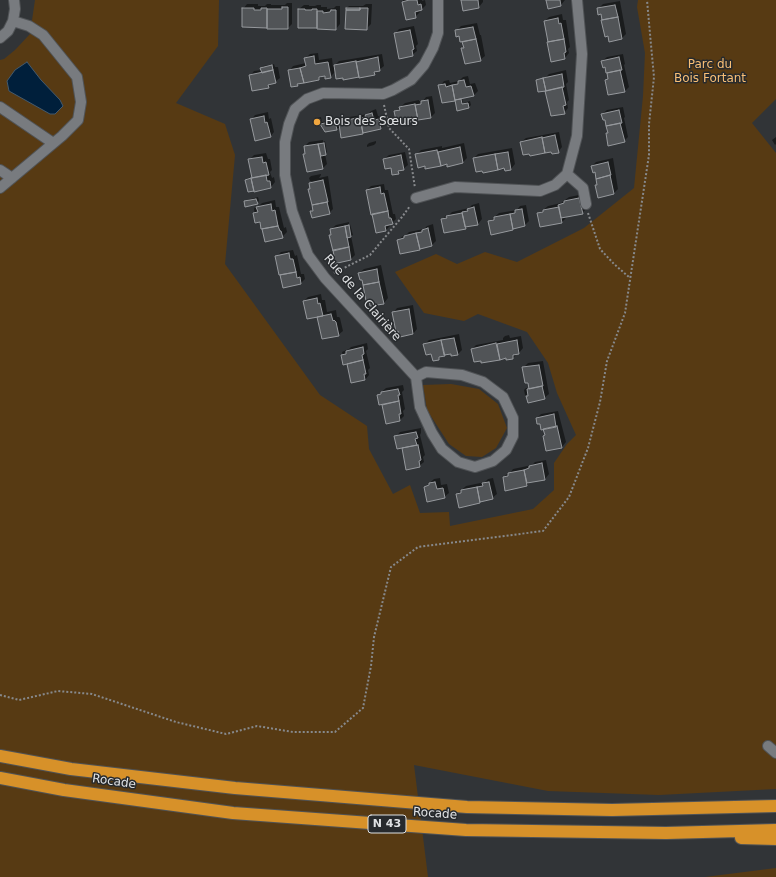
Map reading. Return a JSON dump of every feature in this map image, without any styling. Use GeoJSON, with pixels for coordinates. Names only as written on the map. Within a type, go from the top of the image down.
{"type":"FeatureCollection","features":[{"type":"Feature","properties":{"kind":"highway","name":"N 43"},"geometry":{"type":"LineString","coordinates":[[0,756],[71,769],[235,788],[467,807],[612,810],[759,807],[776,805]]}},
{"type":"Feature","properties":{"kind":"highway","name":"Rocade"},"geometry":{"type":"LineString","coordinates":[[0,778],[64,790],[233,813],[466,830],[666,833],[776,830]]}},
{"type":"Feature","properties":{"kind":"highway"},"geometry":{"type":"LineString","coordinates":[[666,833],[776,839]]}},
{"type":"Feature","properties":{"kind":"street"},"geometry":{"type":"LineString","coordinates":[[0,38],[8,31],[13,21],[15,9],[14,0]]}},
{"type":"Feature","properties":{"kind":"street","name":"Rue de la Clairière"},"geometry":{"type":"LineString","coordinates":[[416,378],[325,278],[308,255],[292,211],[285,175],[285,142],[289,124],[295,109],[307,99],[323,93],[383,94],[411,80],[424,65],[433,48],[438,33],[438,0]]}},
{"type":"Feature","properties":{"kind":"street"},"geometry":{"type":"LineString","coordinates":[[416,198],[455,187],[540,191],[555,185],[567,174],[578,128],[582,54],[577,0]]}},
{"type":"Feature","properties":{"kind":"street"},"geometry":{"type":"LineString","coordinates":[[0,188],[78,120],[81,102],[76,77],[43,35],[29,26],[13,21]]}},
{"type":"Feature","properties":{"kind":"street"},"geometry":{"type":"LineString","coordinates":[[0,107],[53,143]]}},
{"type":"Feature","properties":{"kind":"street"},"geometry":{"type":"LineString","coordinates":[[0,170],[12,178]]}},
{"type":"Feature","properties":{"kind":"street"},"geometry":{"type":"LineString","coordinates":[[567,174],[584,188],[586,204]]}},
{"type":"Feature","properties":{"kind":"street"},"geometry":{"type":"LineString","coordinates":[[426,372],[462,375],[483,382],[503,397],[513,418],[513,436],[506,450],[493,461],[475,466],[458,462],[442,450],[420,407],[416,378],[426,372]]}},
{"type":"Feature","properties":{"kind":"street"},"geometry":{"type":"LineString","coordinates":[[768,746],[776,753]]}},
{"type":"Feature","properties":{"kind":"path"},"geometry":{"type":"LineString","coordinates":[[0,695],[19,700],[58,691],[92,694],[176,722],[226,734],[257,726],[293,732],[335,732],[363,708],[371,666],[374,637],[390,567],[418,547],[543,531],[569,496],[588,448],[600,402],[607,361],[624,313],[649,155],[649,124],[654,77],[647,0]]}},
{"type":"Feature","properties":{"kind":"path"},"geometry":{"type":"LineString","coordinates":[[325,278],[370,255],[416,198],[409,149],[388,128],[383,94]]}},
{"type":"Feature","properties":{"kind":"path"},"geometry":{"type":"LineString","coordinates":[[586,204],[600,249],[630,278]]}},
{"type":"Feature","properties":{"kind":"green space","name":"Parc du Bois Fortant"},"geometry":{"type":"Polygon","coordinates":[[[35,0],[219,0],[218,46],[176,103],[225,124],[235,155],[225,264],[320,395],[367,426],[369,449],[393,494],[410,485],[420,513],[449,512],[450,526],[533,509],[554,490],[554,463],[567,444],[576,435],[557,393],[548,363],[527,332],[478,314],[464,321],[424,313],[395,272],[436,254],[457,264],[485,252],[517,262],[584,228],[634,188],[643,96],[645,53],[637,7],[638,0],[776,0],[776,99],[752,123],[776,153],[776,789],[659,795],[548,791],[414,765],[428,877],[0,877],[0,60],[4,59],[15,50],[30,34],[35,0]]]}},
{"type":"Feature","properties":{"kind":"green space"},"geometry":{"type":"Polygon","coordinates":[[[451,384],[479,389],[498,404],[507,428],[496,448],[482,457],[466,456],[449,444],[427,410],[423,385],[451,384]]]}},
{"type":"Feature","properties":{"kind":"green space"},"geometry":{"type":"Polygon","coordinates":[[[776,868],[776,877],[705,877],[776,868]]]}},
{"type":"Feature","properties":{"kind":"water"},"geometry":{"type":"Polygon","coordinates":[[[27,62],[41,80],[60,100],[63,106],[55,114],[50,114],[9,91],[7,81],[15,70],[27,62]]]}},
{"type":"Feature","properties":{"kind":"building"},"geometry":{"type":"Polygon","coordinates":[[[417,0],[418,5],[421,4],[422,10],[415,12],[416,18],[406,20],[402,2],[417,0]]]}},
{"type":"Feature","properties":{"kind":"building"},"geometry":{"type":"Polygon","coordinates":[[[461,0],[478,0],[479,8],[463,11],[461,0]]]}},
{"type":"Feature","properties":{"kind":"building"},"geometry":{"type":"Polygon","coordinates":[[[546,0],[560,0],[561,6],[548,9],[546,0]]]}},
{"type":"Feature","properties":{"kind":"building"},"geometry":{"type":"Polygon","coordinates":[[[615,5],[618,17],[602,20],[601,14],[598,15],[597,8],[615,5]]]}},
{"type":"Feature","properties":{"kind":"building"},"geometry":{"type":"Polygon","coordinates":[[[282,7],[288,7],[288,29],[267,29],[267,9],[282,9],[282,7]]]}},
{"type":"Feature","properties":{"kind":"building"},"geometry":{"type":"Polygon","coordinates":[[[242,8],[254,8],[254,10],[261,10],[261,8],[267,8],[267,28],[242,27],[242,8]]]}},
{"type":"Feature","properties":{"kind":"building"},"geometry":{"type":"Polygon","coordinates":[[[346,8],[360,8],[360,10],[346,10],[346,8]]]}},
{"type":"Feature","properties":{"kind":"building"},"geometry":{"type":"Polygon","coordinates":[[[360,8],[368,8],[367,30],[345,29],[346,10],[360,10],[360,8]]]}},
{"type":"Feature","properties":{"kind":"building"},"geometry":{"type":"Polygon","coordinates":[[[298,9],[317,9],[317,28],[298,28],[298,9]]]}},
{"type":"Feature","properties":{"kind":"building"},"geometry":{"type":"Polygon","coordinates":[[[331,10],[336,10],[336,30],[317,29],[317,11],[323,11],[323,13],[330,12],[331,10]]]}},
{"type":"Feature","properties":{"kind":"building"},"geometry":{"type":"Polygon","coordinates":[[[618,17],[622,39],[609,42],[608,36],[605,37],[601,20],[618,17]]]}},
{"type":"Feature","properties":{"kind":"building"},"geometry":{"type":"Polygon","coordinates":[[[558,18],[559,24],[561,23],[564,39],[548,42],[544,21],[558,18]]]}},
{"type":"Feature","properties":{"kind":"building"},"geometry":{"type":"Polygon","coordinates":[[[473,27],[476,39],[460,42],[459,36],[456,37],[455,30],[473,27]]]}},
{"type":"Feature","properties":{"kind":"building"},"geometry":{"type":"Polygon","coordinates":[[[410,30],[414,49],[412,50],[413,56],[399,59],[394,33],[410,30]]]}},
{"type":"Feature","properties":{"kind":"building"},"geometry":{"type":"Polygon","coordinates":[[[476,39],[481,61],[465,64],[461,48],[464,48],[462,42],[476,39]]]}},
{"type":"Feature","properties":{"kind":"building"},"geometry":{"type":"Polygon","coordinates":[[[564,39],[566,52],[564,53],[565,59],[551,62],[547,42],[564,39]]]}},
{"type":"Feature","properties":{"kind":"building"},"geometry":{"type":"Polygon","coordinates":[[[314,56],[315,64],[328,62],[331,78],[325,79],[325,76],[319,77],[319,80],[304,83],[300,68],[306,66],[304,58],[314,56]]]}},
{"type":"Feature","properties":{"kind":"building"},"geometry":{"type":"Polygon","coordinates":[[[378,57],[380,71],[374,72],[375,75],[359,78],[356,62],[378,57]]]}},
{"type":"Feature","properties":{"kind":"building"},"geometry":{"type":"Polygon","coordinates":[[[619,57],[622,70],[606,73],[605,67],[603,68],[601,61],[619,57]]]}},
{"type":"Feature","properties":{"kind":"building"},"geometry":{"type":"Polygon","coordinates":[[[356,61],[359,77],[343,80],[343,78],[336,79],[334,65],[356,61]]]}},
{"type":"Feature","properties":{"kind":"building"},"geometry":{"type":"Polygon","coordinates":[[[272,65],[273,70],[262,73],[260,68],[272,65]]]}},
{"type":"Feature","properties":{"kind":"building"},"geometry":{"type":"Polygon","coordinates":[[[300,68],[304,83],[291,87],[288,70],[300,68]]]}},
{"type":"Feature","properties":{"kind":"building"},"geometry":{"type":"Polygon","coordinates":[[[273,70],[276,83],[268,85],[269,88],[252,91],[249,75],[273,70]]]}},
{"type":"Feature","properties":{"kind":"building"},"geometry":{"type":"Polygon","coordinates":[[[620,70],[625,92],[608,95],[605,80],[608,79],[607,73],[620,70]]]}},
{"type":"Feature","properties":{"kind":"building"},"geometry":{"type":"Polygon","coordinates":[[[562,74],[564,87],[546,91],[543,78],[562,74]]]}},
{"type":"Feature","properties":{"kind":"building"},"geometry":{"type":"Polygon","coordinates":[[[543,78],[546,91],[538,92],[536,80],[543,78]]]}},
{"type":"Feature","properties":{"kind":"building"},"geometry":{"type":"Polygon","coordinates":[[[464,80],[466,87],[471,86],[474,96],[455,100],[452,85],[458,84],[458,81],[464,80]]]}},
{"type":"Feature","properties":{"kind":"building"},"geometry":{"type":"Polygon","coordinates":[[[445,84],[446,87],[452,85],[455,101],[442,103],[438,85],[445,84]]]}},
{"type":"Feature","properties":{"kind":"building"},"geometry":{"type":"Polygon","coordinates":[[[562,87],[566,105],[563,106],[565,114],[551,116],[545,91],[562,87]]]}},
{"type":"Feature","properties":{"kind":"building"},"geometry":{"type":"Polygon","coordinates":[[[461,99],[462,104],[468,103],[469,108],[457,111],[455,100],[461,99]]]}},
{"type":"Feature","properties":{"kind":"building"},"geometry":{"type":"Polygon","coordinates":[[[428,100],[431,118],[418,120],[415,105],[421,104],[421,101],[428,100]]]}},
{"type":"Feature","properties":{"kind":"building"},"geometry":{"type":"Polygon","coordinates":[[[415,104],[418,120],[397,125],[394,111],[400,110],[399,107],[415,104]]]}},
{"type":"Feature","properties":{"kind":"building"},"geometry":{"type":"Polygon","coordinates":[[[619,110],[622,123],[606,126],[605,120],[603,120],[601,114],[619,110]]]}},
{"type":"Feature","properties":{"kind":"building"},"geometry":{"type":"Polygon","coordinates":[[[372,113],[374,120],[379,119],[381,129],[363,133],[360,118],[366,117],[365,115],[372,113]]]}},
{"type":"Feature","properties":{"kind":"building"},"geometry":{"type":"Polygon","coordinates":[[[264,116],[265,123],[267,122],[271,137],[255,141],[250,119],[264,116]]]}},
{"type":"Feature","properties":{"kind":"building"},"geometry":{"type":"Polygon","coordinates":[[[360,117],[363,134],[341,138],[339,124],[344,123],[344,121],[360,117]]]}},
{"type":"Feature","properties":{"kind":"building"},"geometry":{"type":"Polygon","coordinates":[[[335,121],[337,130],[325,132],[320,124],[335,121]]]}},
{"type":"Feature","properties":{"kind":"building"},"geometry":{"type":"Polygon","coordinates":[[[620,123],[625,142],[608,146],[606,133],[608,133],[606,126],[620,123]]]}},
{"type":"Feature","properties":{"kind":"building"},"geometry":{"type":"Polygon","coordinates":[[[555,135],[559,153],[545,153],[542,138],[555,135]]]}},
{"type":"Feature","properties":{"kind":"building"},"geometry":{"type":"Polygon","coordinates":[[[542,137],[545,153],[530,156],[529,154],[523,155],[520,142],[542,137]]]}},
{"type":"Feature","properties":{"kind":"building"},"geometry":{"type":"Polygon","coordinates":[[[324,143],[326,155],[321,156],[318,144],[324,143]]]}},
{"type":"Feature","properties":{"kind":"building"},"geometry":{"type":"Polygon","coordinates":[[[318,144],[323,169],[307,172],[303,154],[305,154],[304,146],[318,144]]]}},
{"type":"Feature","properties":{"kind":"building"},"geometry":{"type":"Polygon","coordinates":[[[460,147],[463,163],[447,167],[447,164],[441,166],[438,152],[460,147]]]}},
{"type":"Feature","properties":{"kind":"building"},"geometry":{"type":"Polygon","coordinates":[[[437,150],[441,166],[425,169],[425,166],[418,168],[415,154],[437,150]]]}},
{"type":"Feature","properties":{"kind":"building"},"geometry":{"type":"Polygon","coordinates":[[[508,152],[511,170],[505,171],[504,168],[498,170],[495,154],[508,152]]]}},
{"type":"Feature","properties":{"kind":"building"},"geometry":{"type":"Polygon","coordinates":[[[495,154],[498,170],[483,173],[482,171],[476,172],[473,158],[495,154]]]}},
{"type":"Feature","properties":{"kind":"building"},"geometry":{"type":"Polygon","coordinates":[[[401,155],[404,170],[398,171],[399,174],[392,175],[391,168],[385,169],[383,159],[401,155]]]}},
{"type":"Feature","properties":{"kind":"building"},"geometry":{"type":"Polygon","coordinates":[[[262,157],[263,163],[266,162],[269,175],[252,178],[248,159],[262,157]]]}},
{"type":"Feature","properties":{"kind":"building"},"geometry":{"type":"Polygon","coordinates":[[[608,162],[611,175],[596,179],[595,172],[593,173],[591,166],[608,162]]]}},
{"type":"Feature","properties":{"kind":"building"},"geometry":{"type":"Polygon","coordinates":[[[266,175],[267,181],[270,181],[271,188],[254,192],[251,178],[266,175]]]}},
{"type":"Feature","properties":{"kind":"building"},"geometry":{"type":"Polygon","coordinates":[[[610,175],[614,194],[598,198],[595,185],[597,185],[596,179],[610,175]]]}},
{"type":"Feature","properties":{"kind":"building"},"geometry":{"type":"Polygon","coordinates":[[[251,178],[254,191],[248,192],[245,180],[251,178]]]}},
{"type":"Feature","properties":{"kind":"building"},"geometry":{"type":"Polygon","coordinates":[[[323,180],[328,202],[312,205],[308,189],[310,189],[309,183],[323,180]]]}},
{"type":"Feature","properties":{"kind":"building"},"geometry":{"type":"Polygon","coordinates":[[[380,187],[381,194],[384,193],[388,211],[371,215],[366,190],[380,187]]]}},
{"type":"Feature","properties":{"kind":"building"},"geometry":{"type":"Polygon","coordinates":[[[579,198],[583,214],[561,218],[558,205],[564,203],[564,201],[579,198]]]}},
{"type":"Feature","properties":{"kind":"building"},"geometry":{"type":"Polygon","coordinates":[[[256,199],[258,204],[245,207],[244,201],[256,199]]]}},
{"type":"Feature","properties":{"kind":"building"},"geometry":{"type":"Polygon","coordinates":[[[327,202],[330,214],[312,218],[310,211],[313,211],[312,205],[327,202]]]}},
{"type":"Feature","properties":{"kind":"building"},"geometry":{"type":"Polygon","coordinates":[[[271,204],[272,211],[275,210],[278,226],[261,229],[260,222],[255,223],[253,213],[258,212],[256,207],[271,204]]]}},
{"type":"Feature","properties":{"kind":"building"},"geometry":{"type":"Polygon","coordinates":[[[474,207],[478,225],[465,227],[462,212],[468,211],[467,209],[474,207]]]}},
{"type":"Feature","properties":{"kind":"building"},"geometry":{"type":"Polygon","coordinates":[[[559,207],[562,223],[540,227],[537,213],[543,212],[543,210],[559,207]]]}},
{"type":"Feature","properties":{"kind":"building"},"geometry":{"type":"Polygon","coordinates":[[[522,209],[525,226],[513,229],[510,214],[515,213],[515,210],[522,209]]]}},
{"type":"Feature","properties":{"kind":"building"},"geometry":{"type":"Polygon","coordinates":[[[388,211],[389,218],[391,218],[393,224],[385,226],[386,231],[376,233],[372,214],[388,211]]]}},
{"type":"Feature","properties":{"kind":"building"},"geometry":{"type":"Polygon","coordinates":[[[462,213],[466,229],[444,233],[441,219],[447,218],[446,216],[462,213]]]}},
{"type":"Feature","properties":{"kind":"building"},"geometry":{"type":"Polygon","coordinates":[[[510,214],[513,230],[491,235],[488,221],[494,220],[494,217],[510,214]]]}},
{"type":"Feature","properties":{"kind":"building"},"geometry":{"type":"Polygon","coordinates":[[[349,225],[351,237],[347,238],[345,226],[349,225]]]}},
{"type":"Feature","properties":{"kind":"building"},"geometry":{"type":"Polygon","coordinates":[[[278,226],[283,238],[265,242],[262,229],[278,226]]]}},
{"type":"Feature","properties":{"kind":"building"},"geometry":{"type":"Polygon","coordinates":[[[345,226],[349,247],[333,251],[329,235],[331,235],[330,229],[345,226]]]}},
{"type":"Feature","properties":{"kind":"building"},"geometry":{"type":"Polygon","coordinates":[[[428,228],[432,246],[420,249],[416,233],[422,232],[422,230],[428,228]]]}},
{"type":"Feature","properties":{"kind":"building"},"geometry":{"type":"Polygon","coordinates":[[[416,233],[420,250],[400,254],[397,240],[404,238],[404,236],[416,233]]]}},
{"type":"Feature","properties":{"kind":"building"},"geometry":{"type":"Polygon","coordinates":[[[349,247],[351,260],[333,264],[333,250],[349,247]]]}},
{"type":"Feature","properties":{"kind":"building"},"geometry":{"type":"Polygon","coordinates":[[[289,253],[290,259],[293,259],[296,272],[279,275],[275,256],[289,253]]]}},
{"type":"Feature","properties":{"kind":"building"},"geometry":{"type":"Polygon","coordinates":[[[377,269],[379,282],[363,285],[358,273],[377,269]]]}},
{"type":"Feature","properties":{"kind":"building"},"geometry":{"type":"Polygon","coordinates":[[[296,272],[297,278],[300,277],[301,284],[283,288],[280,275],[296,272]]]}},
{"type":"Feature","properties":{"kind":"building"},"geometry":{"type":"Polygon","coordinates":[[[379,282],[384,304],[370,306],[369,301],[366,301],[363,285],[379,282]]]}},
{"type":"Feature","properties":{"kind":"building"},"geometry":{"type":"Polygon","coordinates":[[[317,298],[318,304],[320,303],[323,316],[307,319],[303,301],[317,298]]]}},
{"type":"Feature","properties":{"kind":"building"},"geometry":{"type":"Polygon","coordinates":[[[409,309],[413,334],[400,337],[398,331],[396,332],[392,312],[409,309]]]}},
{"type":"Feature","properties":{"kind":"building"},"geometry":{"type":"Polygon","coordinates":[[[331,314],[333,321],[334,320],[336,322],[339,336],[322,339],[317,317],[331,314]]]}},
{"type":"Feature","properties":{"kind":"building"},"geometry":{"type":"Polygon","coordinates":[[[454,338],[458,355],[444,355],[441,340],[454,338]]]}},
{"type":"Feature","properties":{"kind":"building"},"geometry":{"type":"Polygon","coordinates":[[[441,340],[445,356],[439,357],[439,360],[433,361],[431,354],[426,355],[423,344],[441,340]]]}},
{"type":"Feature","properties":{"kind":"building"},"geometry":{"type":"Polygon","coordinates":[[[517,340],[519,354],[513,355],[513,359],[506,360],[506,358],[500,360],[497,344],[517,340]]]}},
{"type":"Feature","properties":{"kind":"building"},"geometry":{"type":"Polygon","coordinates":[[[496,343],[500,360],[481,363],[481,361],[474,362],[471,349],[496,343]]]}},
{"type":"Feature","properties":{"kind":"building"},"geometry":{"type":"Polygon","coordinates":[[[363,347],[363,360],[343,365],[341,355],[346,354],[346,351],[363,347]]]}},
{"type":"Feature","properties":{"kind":"building"},"geometry":{"type":"Polygon","coordinates":[[[363,360],[366,374],[364,374],[365,380],[351,383],[347,364],[363,360]]]}},
{"type":"Feature","properties":{"kind":"building"},"geometry":{"type":"Polygon","coordinates":[[[539,365],[543,386],[529,389],[528,383],[525,383],[522,367],[539,365]]]}},
{"type":"Feature","properties":{"kind":"building"},"geometry":{"type":"Polygon","coordinates":[[[542,386],[545,399],[528,403],[526,396],[528,396],[527,389],[542,386]]]}},
{"type":"Feature","properties":{"kind":"building"},"geometry":{"type":"Polygon","coordinates":[[[398,389],[400,395],[398,395],[399,401],[379,405],[377,395],[381,394],[381,392],[398,389]]]}},
{"type":"Feature","properties":{"kind":"building"},"geometry":{"type":"Polygon","coordinates":[[[399,401],[401,414],[399,414],[400,421],[386,424],[382,405],[399,401]]]}},
{"type":"Feature","properties":{"kind":"building"},"geometry":{"type":"Polygon","coordinates":[[[554,414],[556,427],[541,430],[540,424],[537,424],[536,418],[554,414]]]}},
{"type":"Feature","properties":{"kind":"building"},"geometry":{"type":"Polygon","coordinates":[[[557,426],[562,448],[546,451],[543,429],[557,426]]]}},
{"type":"Feature","properties":{"kind":"building"},"geometry":{"type":"Polygon","coordinates":[[[416,432],[418,438],[415,439],[417,445],[397,449],[394,436],[416,432]]]}},
{"type":"Feature","properties":{"kind":"building"},"geometry":{"type":"Polygon","coordinates":[[[418,445],[421,460],[419,461],[420,467],[406,470],[402,448],[418,445]]]}},
{"type":"Feature","properties":{"kind":"building"},"geometry":{"type":"Polygon","coordinates":[[[542,463],[545,480],[527,483],[524,470],[529,468],[529,466],[542,463]]]}},
{"type":"Feature","properties":{"kind":"building"},"geometry":{"type":"Polygon","coordinates":[[[524,470],[527,486],[505,491],[503,477],[508,476],[508,473],[524,470]]]}},
{"type":"Feature","properties":{"kind":"building"},"geometry":{"type":"Polygon","coordinates":[[[435,482],[437,489],[443,488],[445,498],[427,502],[424,487],[429,485],[429,483],[435,482]]]}},
{"type":"Feature","properties":{"kind":"building"},"geometry":{"type":"Polygon","coordinates":[[[489,482],[493,499],[480,502],[477,487],[483,486],[482,483],[489,482]]]}},
{"type":"Feature","properties":{"kind":"building"},"geometry":{"type":"Polygon","coordinates":[[[477,487],[480,503],[459,508],[456,494],[461,493],[461,490],[477,487]]]}},
{"type":"Feature","properties":{"kind":"place","name":"Bois des Sœurs"},"geometry":{"type":"Point","coordinates":[317,122]}}]}
